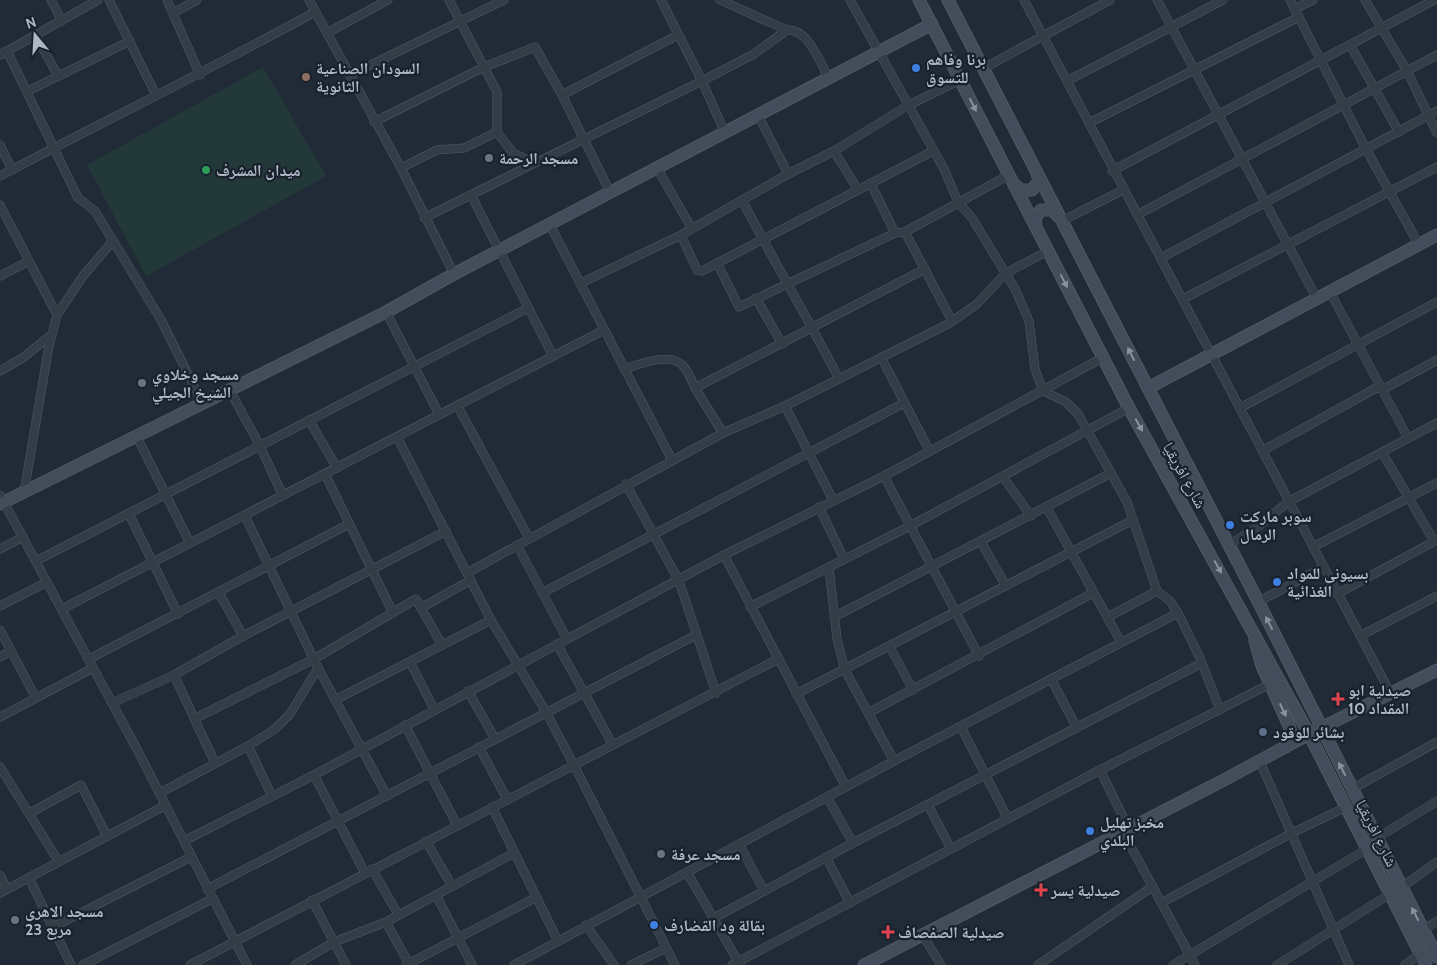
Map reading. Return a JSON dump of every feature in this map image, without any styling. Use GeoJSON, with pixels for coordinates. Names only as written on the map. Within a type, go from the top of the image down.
{"type":"FeatureCollection","features":[{"type":"Feature","properties":{"kind":"street"},"geometry":{"type":"LineString","coordinates":[[51,0],[62,21]]}},
{"type":"Feature","properties":{"kind":"street"},"geometry":{"type":"LineString","coordinates":[[98,0],[4,53],[28,91],[52,148],[78,198],[95,211],[112,242],[161,320],[202,402]]}},
{"type":"Feature","properties":{"kind":"street"},"geometry":{"type":"LineString","coordinates":[[109,0],[156,95]]}},
{"type":"Feature","properties":{"kind":"street"},"geometry":{"type":"LineString","coordinates":[[167,0],[200,75]]}},
{"type":"Feature","properties":{"kind":"street"},"geometry":{"type":"LineString","coordinates":[[173,13],[197,0]]}},
{"type":"Feature","properties":{"kind":"street"},"geometry":{"type":"LineString","coordinates":[[309,0],[374,122],[401,168],[424,218],[454,274]]}},
{"type":"Feature","properties":{"kind":"street"},"geometry":{"type":"LineString","coordinates":[[327,33],[387,0]]}},
{"type":"Feature","properties":{"kind":"street"},"geometry":{"type":"LineString","coordinates":[[449,0],[497,92],[497,132],[513,152],[534,163]]}},
{"type":"Feature","properties":{"kind":"street"},"geometry":{"type":"LineString","coordinates":[[350,75],[504,0]]}},
{"type":"Feature","properties":{"kind":"street"},"geometry":{"type":"LineString","coordinates":[[661,0],[702,81],[724,133]]}},
{"type":"Feature","properties":{"kind":"street"},"geometry":{"type":"LineString","coordinates":[[850,0],[907,106],[934,151],[958,202],[972,218],[1006,273],[1026,313],[1035,369],[1043,391],[1066,402],[1078,414],[1127,502],[1157,591],[1170,601],[1178,613],[1202,664],[1220,710]]}},
{"type":"Feature","properties":{"kind":"street","name":"شارع افريقيا"},"geometry":{"type":"LineString","coordinates":[[919,0],[1130,408],[1309,734],[1426,965]]}},
{"type":"Feature","properties":{"kind":"street","name":"شارع افريقيا"},"geometry":{"type":"LineString","coordinates":[[948,0],[1229,545],[1437,957]]}},
{"type":"Feature","properties":{"kind":"street"},"geometry":{"type":"LineString","coordinates":[[1024,0],[1089,123],[1112,171],[1213,354],[1288,502],[1391,694]]}},
{"type":"Feature","properties":{"kind":"street"},"geometry":{"type":"LineString","coordinates":[[984,68],[1110,0]]}},
{"type":"Feature","properties":{"kind":"street"},"geometry":{"type":"LineString","coordinates":[[1157,0],[1316,299]]}},
{"type":"Feature","properties":{"kind":"street"},"geometry":{"type":"LineString","coordinates":[[1067,81],[1223,0]]}},
{"type":"Feature","properties":{"kind":"street"},"geometry":{"type":"LineString","coordinates":[[1290,0],[1366,149],[1419,245]]}},
{"type":"Feature","properties":{"kind":"street"},"geometry":{"type":"LineString","coordinates":[[1295,9],[1313,0]]}},
{"type":"Feature","properties":{"kind":"street"},"geometry":{"type":"LineString","coordinates":[[1365,0],[1406,71],[1437,133]]}},
{"type":"Feature","properties":{"kind":"street"},"geometry":{"type":"LineString","coordinates":[[1112,171],[1321,62],[1434,0]]}},
{"type":"Feature","properties":{"kind":"street"},"geometry":{"type":"LineString","coordinates":[[722,1],[787,30],[794,30],[803,35],[829,78]]}},
{"type":"Feature","properties":{"kind":"street"},"geometry":{"type":"LineString","coordinates":[[0,176],[156,95],[200,75],[315,12]]}},
{"type":"Feature","properties":{"kind":"street"},"geometry":{"type":"LineString","coordinates":[[1089,123],[1299,17]]}},
{"type":"Feature","properties":{"kind":"street"},"geometry":{"type":"LineString","coordinates":[[247,965],[160,793],[89,659],[23,537],[1,501],[24,492],[137,437],[229,388],[386,312],[454,274],[932,24]]}},
{"type":"Feature","properties":{"kind":"street"},"geometry":{"type":"LineString","coordinates":[[424,218],[702,81],[754,54],[787,30]]}},
{"type":"Feature","properties":{"kind":"street"},"geometry":{"type":"LineString","coordinates":[[562,95],[678,35]]}},
{"type":"Feature","properties":{"kind":"street"},"geometry":{"type":"LineString","coordinates":[[36,36],[58,76]]}},
{"type":"Feature","properties":{"kind":"street"},"geometry":{"type":"LineString","coordinates":[[28,91],[130,41]]}},
{"type":"Feature","properties":{"kind":"street"},"geometry":{"type":"LineString","coordinates":[[1350,45],[1373,89],[1399,132]]}},
{"type":"Feature","properties":{"kind":"street"},"geometry":{"type":"LineString","coordinates":[[374,122],[484,67],[535,47],[562,95],[610,192]]}},
{"type":"Feature","properties":{"kind":"street"},"geometry":{"type":"LineString","coordinates":[[1137,215],[1437,55]]}},
{"type":"Feature","properties":{"kind":"street"},"geometry":{"type":"LineString","coordinates":[[581,283],[680,235],[691,227],[788,174],[834,151],[907,106],[960,80]]}},
{"type":"Feature","properties":{"kind":"street"},"geometry":{"type":"LineString","coordinates":[[1161,258],[1437,112]]}},
{"type":"Feature","properties":{"kind":"street"},"geometry":{"type":"LineString","coordinates":[[758,115],[788,174]]}},
{"type":"Feature","properties":{"kind":"street"},"geometry":{"type":"LineString","coordinates":[[401,168],[438,150],[464,148],[497,132]]}},
{"type":"Feature","properties":{"kind":"street"},"geometry":{"type":"LineString","coordinates":[[0,145],[12,170]]}},
{"type":"Feature","properties":{"kind":"street"},"geometry":{"type":"LineString","coordinates":[[834,151],[858,190]]}},
{"type":"Feature","properties":{"kind":"street"},"geometry":{"type":"LineString","coordinates":[[680,235],[699,272],[934,151]]}},
{"type":"Feature","properties":{"kind":"street"},"geometry":{"type":"LineString","coordinates":[[1183,299],[1437,167]]}},
{"type":"Feature","properties":{"kind":"street"},"geometry":{"type":"LineString","coordinates":[[657,168],[691,227]]}},
{"type":"Feature","properties":{"kind":"street"},"geometry":{"type":"LineString","coordinates":[[717,263],[738,307],[895,233],[906,232],[958,202],[1011,179],[1021,190],[1032,190],[1039,181],[1038,173]]}},
{"type":"Feature","properties":{"kind":"street"},"geometry":{"type":"LineString","coordinates":[[871,184],[895,233]]}},
{"type":"Feature","properties":{"kind":"street"},"geometry":{"type":"LineString","coordinates":[[1037,229],[1035,218],[1041,210],[1052,210],[1061,219],[1123,190]]}},
{"type":"Feature","properties":{"kind":"street"},"geometry":{"type":"LineString","coordinates":[[471,194],[553,356]]}},
{"type":"Feature","properties":{"kind":"street"},"geometry":{"type":"LineString","coordinates":[[742,200],[785,284],[812,327],[839,379]]}},
{"type":"Feature","properties":{"kind":"street"},"geometry":{"type":"LineString","coordinates":[[0,205],[57,315]]}},
{"type":"Feature","properties":{"kind":"street"},"geometry":{"type":"LineString","coordinates":[[550,225],[672,460]]}},
{"type":"Feature","properties":{"kind":"street"},"geometry":{"type":"LineString","coordinates":[[906,232],[952,321]]}},
{"type":"Feature","properties":{"kind":"street"},"geometry":{"type":"LineString","coordinates":[[1148,388],[1437,235]]}},
{"type":"Feature","properties":{"kind":"street"},"geometry":{"type":"LineString","coordinates":[[24,492],[52,333],[57,315],[83,276],[112,242]]}},
{"type":"Feature","properties":{"kind":"street"},"geometry":{"type":"LineString","coordinates":[[467,572],[723,433],[784,406],[952,321],[977,304],[1006,273],[1048,251]]}},
{"type":"Feature","properties":{"kind":"street"},"geometry":{"type":"LineString","coordinates":[[0,276],[29,261]]}},
{"type":"Feature","properties":{"kind":"street"},"geometry":{"type":"LineString","coordinates":[[695,388],[925,270]]}},
{"type":"Feature","properties":{"kind":"street"},"geometry":{"type":"LineString","coordinates":[[1330,292],[1408,438]]}},
{"type":"Feature","properties":{"kind":"street"},"geometry":{"type":"LineString","coordinates":[[756,298],[782,344]]}},
{"type":"Feature","properties":{"kind":"street"},"geometry":{"type":"LineString","coordinates":[[1240,408],[1437,302]]}},
{"type":"Feature","properties":{"kind":"street"},"geometry":{"type":"LineString","coordinates":[[36,561],[528,308]]}},
{"type":"Feature","properties":{"kind":"street"},"geometry":{"type":"LineString","coordinates":[[386,312],[439,414]]}},
{"type":"Feature","properties":{"kind":"street"},"geometry":{"type":"LineString","coordinates":[[62,609],[604,330]]}},
{"type":"Feature","properties":{"kind":"street"},"geometry":{"type":"LineString","coordinates":[[0,372],[24,357],[52,333]]}},
{"type":"Feature","properties":{"kind":"street"},"geometry":{"type":"LineString","coordinates":[[881,357],[929,450]]}},
{"type":"Feature","properties":{"kind":"street"},"geometry":{"type":"LineString","coordinates":[[184,841],[314,775],[518,664],[679,581],[724,555],[884,476],[1104,357]]}},
{"type":"Feature","properties":{"kind":"street"},"geometry":{"type":"LineString","coordinates":[[624,368],[655,361],[674,360],[684,365],[695,388],[723,433]]}},
{"type":"Feature","properties":{"kind":"street"},"geometry":{"type":"LineString","coordinates":[[1262,451],[1437,360]]}},
{"type":"Feature","properties":{"kind":"street"},"geometry":{"type":"LineString","coordinates":[[229,388],[260,446],[283,496]]}},
{"type":"Feature","properties":{"kind":"street"},"geometry":{"type":"LineString","coordinates":[[542,593],[904,403]]}},
{"type":"Feature","properties":{"kind":"street"},"geometry":{"type":"LineString","coordinates":[[457,405],[529,538]]}},
{"type":"Feature","properties":{"kind":"street"},"geometry":{"type":"LineString","coordinates":[[784,406],[833,500]]}},
{"type":"Feature","properties":{"kind":"street"},"geometry":{"type":"LineString","coordinates":[[750,607],[910,526],[1130,408]]}},
{"type":"Feature","properties":{"kind":"street"},"geometry":{"type":"LineString","coordinates":[[309,420],[337,468]]}},
{"type":"Feature","properties":{"kind":"street"},"geometry":{"type":"LineString","coordinates":[[1229,545],[1265,521],[1288,502],[1435,424],[1437,433]]}},
{"type":"Feature","properties":{"kind":"street"},"geometry":{"type":"LineString","coordinates":[[137,437],[165,496],[190,542]]}},
{"type":"Feature","properties":{"kind":"street"},"geometry":{"type":"LineString","coordinates":[[397,437],[491,620],[546,712],[574,765],[675,965]]}},
{"type":"Feature","properties":{"kind":"street"},"geometry":{"type":"LineString","coordinates":[[1337,594],[1435,540],[1382,452]]}},
{"type":"Feature","properties":{"kind":"street"},"geometry":{"type":"LineString","coordinates":[[834,617],[1032,516],[1111,473]]}},
{"type":"Feature","properties":{"kind":"street"},"geometry":{"type":"LineString","coordinates":[[325,474],[393,614]]}},
{"type":"Feature","properties":{"kind":"street"},"geometry":{"type":"LineString","coordinates":[[884,476],[979,656]]}},
{"type":"Feature","properties":{"kind":"street"},"geometry":{"type":"LineString","coordinates":[[1003,476],[1032,516]]}},
{"type":"Feature","properties":{"kind":"street"},"geometry":{"type":"LineString","coordinates":[[1313,547],[1437,483]]}},
{"type":"Feature","properties":{"kind":"street"},"geometry":{"type":"LineString","coordinates":[[626,484],[679,581],[716,693]]}},
{"type":"Feature","properties":{"kind":"street"},"geometry":{"type":"LineString","coordinates":[[819,507],[844,559]]}},
{"type":"Feature","properties":{"kind":"street"},"geometry":{"type":"LineString","coordinates":[[1047,508],[1121,642]]}},
{"type":"Feature","properties":{"kind":"street"},"geometry":{"type":"LineString","coordinates":[[130,514],[178,614]]}},
{"type":"Feature","properties":{"kind":"street"},"geometry":{"type":"LineString","coordinates":[[245,516],[318,668],[388,796]]}},
{"type":"Feature","properties":{"kind":"street"},"geometry":{"type":"LineString","coordinates":[[796,694],[1133,520]]}},
{"type":"Feature","properties":{"kind":"street"},"geometry":{"type":"LineString","coordinates":[[89,659],[349,524]]}},
{"type":"Feature","properties":{"kind":"street"},"geometry":{"type":"LineString","coordinates":[[112,703],[174,675],[243,636],[446,531]]}},
{"type":"Feature","properties":{"kind":"street"},"geometry":{"type":"LineString","coordinates":[[0,549],[23,537]]}},
{"type":"Feature","properties":{"kind":"street"},"geometry":{"type":"LineString","coordinates":[[981,542],[1006,586]]}},
{"type":"Feature","properties":{"kind":"street"},"geometry":{"type":"LineString","coordinates":[[517,545],[567,639]]}},
{"type":"Feature","properties":{"kind":"street"},"geometry":{"type":"LineString","coordinates":[[724,555],[846,787]]}},
{"type":"Feature","properties":{"kind":"street"},"geometry":{"type":"LineString","coordinates":[[1258,602],[1323,567]]}},
{"type":"Feature","properties":{"kind":"street"},"geometry":{"type":"LineString","coordinates":[[829,568],[834,617],[844,670],[894,761]]}},
{"type":"Feature","properties":{"kind":"street"},"geometry":{"type":"LineString","coordinates":[[421,608],[471,580]]}},
{"type":"Feature","properties":{"kind":"street"},"geometry":{"type":"LineString","coordinates":[[0,606],[47,582]]}},
{"type":"Feature","properties":{"kind":"street"},"geometry":{"type":"LineString","coordinates":[[1108,617],[1157,591]]}},
{"type":"Feature","properties":{"kind":"street"},"geometry":{"type":"LineString","coordinates":[[219,593],[243,636]]}},
{"type":"Feature","properties":{"kind":"street"},"geometry":{"type":"LineString","coordinates":[[868,713],[979,656],[1093,593]]}},
{"type":"Feature","properties":{"kind":"street"},"geometry":{"type":"LineString","coordinates":[[1360,636],[1437,596]]}},
{"type":"Feature","properties":{"kind":"street"},"geometry":{"type":"LineString","coordinates":[[196,718],[314,658],[416,599],[442,646]]}},
{"type":"Feature","properties":{"kind":"street"},"geometry":{"type":"LineString","coordinates":[[514,965],[894,761],[1178,613]]}},
{"type":"Feature","properties":{"kind":"street"},"geometry":{"type":"LineString","coordinates":[[335,700],[491,620]]}},
{"type":"Feature","properties":{"kind":"street"},"geometry":{"type":"LineString","coordinates":[[0,630],[36,698]]}},
{"type":"Feature","properties":{"kind":"street"},"geometry":{"type":"LineString","coordinates":[[1254,632],[1258,657],[1290,728],[1291,735],[1286,747]]}},
{"type":"Feature","properties":{"kind":"street"},"geometry":{"type":"LineString","coordinates":[[207,889],[338,823],[479,747],[696,635]]}},
{"type":"Feature","properties":{"kind":"street"},"geometry":{"type":"LineString","coordinates":[[557,644],[614,744]]}},
{"type":"Feature","properties":{"kind":"street"},"geometry":{"type":"LineString","coordinates":[[890,647],[913,690]]}},
{"type":"Feature","properties":{"kind":"street"},"geometry":{"type":"LineString","coordinates":[[0,657],[11,651]]}},
{"type":"Feature","properties":{"kind":"street"},"geometry":{"type":"LineString","coordinates":[[194,964],[235,940],[716,693],[778,659]]}},
{"type":"Feature","properties":{"kind":"street"},"geometry":{"type":"LineString","coordinates":[[410,662],[434,709]]}},
{"type":"Feature","properties":{"kind":"street"},"geometry":{"type":"LineString","coordinates":[[714,918],[826,857],[1202,664]]}},
{"type":"Feature","properties":{"kind":"street"},"geometry":{"type":"LineString","coordinates":[[0,717],[93,668]]}},
{"type":"Feature","properties":{"kind":"street"},"geometry":{"type":"LineString","coordinates":[[160,793],[248,746],[283,722],[318,668]]}},
{"type":"Feature","properties":{"kind":"street"},"geometry":{"type":"LineString","coordinates":[[867,964],[922,934],[1260,762],[1309,734],[1437,670]]}},
{"type":"Feature","properties":{"kind":"street"},"geometry":{"type":"LineString","coordinates":[[174,675],[196,718],[215,763]]}},
{"type":"Feature","properties":{"kind":"street"},"geometry":{"type":"LineString","coordinates":[[1050,680],[1077,728]]}},
{"type":"Feature","properties":{"kind":"street"},"geometry":{"type":"LineString","coordinates":[[687,872],[714,918],[737,964],[1100,770],[1270,684]]}},
{"type":"Feature","properties":{"kind":"street"},"geometry":{"type":"LineString","coordinates":[[468,691],[495,739]]}},
{"type":"Feature","properties":{"kind":"street"},"geometry":{"type":"LineString","coordinates":[[406,725],[457,825]]}},
{"type":"Feature","properties":{"kind":"street"},"geometry":{"type":"LineString","coordinates":[[960,727],[1008,819]]}},
{"type":"Feature","properties":{"kind":"street"},"geometry":{"type":"LineString","coordinates":[[1352,789],[1437,742]]}},
{"type":"Feature","properties":{"kind":"street"},"geometry":{"type":"LineString","coordinates":[[248,746],[272,796]]}},
{"type":"Feature","properties":{"kind":"street"},"geometry":{"type":"LineString","coordinates":[[479,747],[507,799]]}},
{"type":"Feature","properties":{"kind":"street"},"geometry":{"type":"LineString","coordinates":[[1260,762],[1349,965]]}},
{"type":"Feature","properties":{"kind":"street"},"geometry":{"type":"LineString","coordinates":[[0,767],[59,862]]}},
{"type":"Feature","properties":{"kind":"street"},"geometry":{"type":"LineString","coordinates":[[1100,770],[1152,887],[1195,965]]}},
{"type":"Feature","properties":{"kind":"street"},"geometry":{"type":"LineString","coordinates":[[314,775],[338,823],[398,914]]}},
{"type":"Feature","properties":{"kind":"street"},"geometry":{"type":"LineString","coordinates":[[30,813],[81,785],[107,836]]}},
{"type":"Feature","properties":{"kind":"street"},"geometry":{"type":"LineString","coordinates":[[827,797],[853,843]]}},
{"type":"Feature","properties":{"kind":"street"},"geometry":{"type":"LineString","coordinates":[[1377,838],[1437,801]]}},
{"type":"Feature","properties":{"kind":"street"},"geometry":{"type":"LineString","coordinates":[[0,875],[4,891],[166,805]]}},
{"type":"Feature","properties":{"kind":"street"},"geometry":{"type":"LineString","coordinates":[[928,805],[951,849]]}},
{"type":"Feature","properties":{"kind":"street"},"geometry":{"type":"LineString","coordinates":[[492,807],[558,941]]}},
{"type":"Feature","properties":{"kind":"street"},"geometry":{"type":"LineString","coordinates":[[1161,903],[1292,833],[1346,807]]}},
{"type":"Feature","properties":{"kind":"street"},"geometry":{"type":"LineString","coordinates":[[426,841],[452,886]]}},
{"type":"Feature","properties":{"kind":"street"},"geometry":{"type":"LineString","coordinates":[[739,844],[764,891]]}},
{"type":"Feature","properties":{"kind":"street"},"geometry":{"type":"LineString","coordinates":[[1173,965],[1368,849]]}},
{"type":"Feature","properties":{"kind":"street"},"geometry":{"type":"LineString","coordinates":[[295,965],[334,942],[386,922],[514,853]]}},
{"type":"Feature","properties":{"kind":"street"},"geometry":{"type":"LineString","coordinates":[[53,927],[191,857]]}},
{"type":"Feature","properties":{"kind":"street"},"geometry":{"type":"LineString","coordinates":[[826,857],[850,903]]}},
{"type":"Feature","properties":{"kind":"street"},"geometry":{"type":"LineString","coordinates":[[1402,887],[1437,862]]}},
{"type":"Feature","properties":{"kind":"street"},"geometry":{"type":"LineString","coordinates":[[29,878],[71,965]]}},
{"type":"Feature","properties":{"kind":"street"},"geometry":{"type":"LineString","coordinates":[[1038,965],[1152,887]]}},
{"type":"Feature","properties":{"kind":"street"},"geometry":{"type":"LineString","coordinates":[[436,894],[472,965]]}},
{"type":"Feature","properties":{"kind":"street"},"geometry":{"type":"LineString","coordinates":[[1277,965],[1390,894]]}},
{"type":"Feature","properties":{"kind":"street"},"geometry":{"type":"LineString","coordinates":[[386,922],[408,964],[537,897]]}},
{"type":"Feature","properties":{"kind":"street"},"geometry":{"type":"LineString","coordinates":[[83,965],[212,899]]}},
{"type":"Feature","properties":{"kind":"street"},"geometry":{"type":"LineString","coordinates":[[312,900],[346,965]]}},
{"type":"Feature","properties":{"kind":"street"},"geometry":{"type":"LineString","coordinates":[[1423,930],[1437,921]]}},
{"type":"Feature","properties":{"kind":"street"},"geometry":{"type":"LineString","coordinates":[[586,925],[614,965]]}},
{"type":"Feature","properties":{"kind":"street"},"geometry":{"type":"LineString","coordinates":[[922,934],[941,965]]}},
{"type":"Feature","properties":{"kind":"street"},"geometry":{"type":"LineString","coordinates":[[631,965],[666,948]]}},
{"type":"Feature","properties":{"kind":"street"},"geometry":{"type":"LineString","coordinates":[[1405,965],[1420,954]]}},
{"type":"Feature","properties":{"kind":"green space","name":"ميدان المشرف"},"geometry":{"type":"Polygon","coordinates":[[[263,67],[326,176],[146,276],[87,165],[263,67]]]}},
{"type":"Feature","properties":{"kind":"place","name":"برنا وفاهم للتسوق"},"geometry":{"type":"Point","coordinates":[916,68]}},
{"type":"Feature","properties":{"kind":"place","name":"السودان الصناعية الثانوية"},"geometry":{"type":"Point","coordinates":[306,77]}},
{"type":"Feature","properties":{"kind":"place","name":"مسجد الرحمة"},"geometry":{"type":"Point","coordinates":[489,158]}},
{"type":"Feature","properties":{"kind":"place","name":"ميدان المشرف"},"geometry":{"type":"Point","coordinates":[206,170]}},
{"type":"Feature","properties":{"kind":"place","name":"مسجد وخلاوي الشيخ الجيلي"},"geometry":{"type":"Point","coordinates":[142,383]}},
{"type":"Feature","properties":{"kind":"place","name":"سوبر ماركت الرمال"},"geometry":{"type":"Point","coordinates":[1230,525]}},
{"type":"Feature","properties":{"kind":"place","name":"بسيوني للمواد الغذائية"},"geometry":{"type":"Point","coordinates":[1277,582]}},
{"type":"Feature","properties":{"kind":"place","name":"صيدلية ابو المقداد 10"},"geometry":{"type":"Point","coordinates":[1338,699]}},
{"type":"Feature","properties":{"kind":"place","name":"بشائر للوقود"},"geometry":{"type":"Point","coordinates":[1263,732]}},
{"type":"Feature","properties":{"kind":"place","name":"مخبز تهليل البلدي"},"geometry":{"type":"Point","coordinates":[1090,831]}},
{"type":"Feature","properties":{"kind":"place","name":"مسجد عرفة"},"geometry":{"type":"Point","coordinates":[661,854]}},
{"type":"Feature","properties":{"kind":"place","name":"صيدلية يسر"},"geometry":{"type":"Point","coordinates":[1041,890]}},
{"type":"Feature","properties":{"kind":"place","name":"مسجد الاهري مربع 23"},"geometry":{"type":"Point","coordinates":[15,920]}},
{"type":"Feature","properties":{"kind":"place","name":"بقالة ود القضارف"},"geometry":{"type":"Point","coordinates":[654,925]}},
{"type":"Feature","properties":{"kind":"place","name":"صيدلية الصفصاف"},"geometry":{"type":"Point","coordinates":[888,932]}}]}
